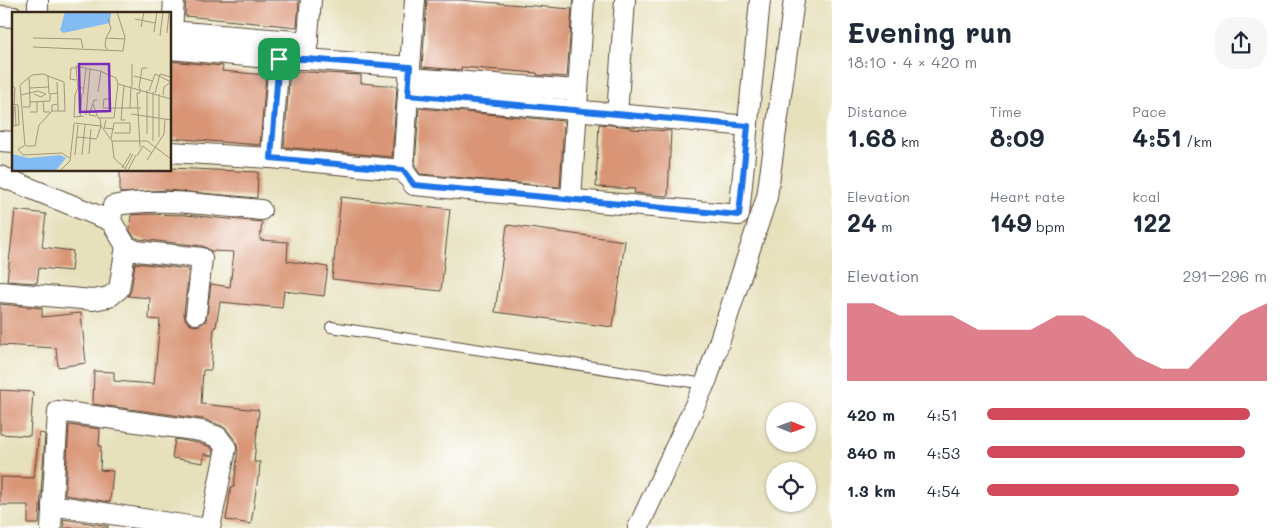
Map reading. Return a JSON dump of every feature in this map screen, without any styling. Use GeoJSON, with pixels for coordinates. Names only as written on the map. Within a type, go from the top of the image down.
{"type":"FeatureCollection","features":[{"type":"Feature","properties":{"kind":"street"},"geometry":{"type":"LineString","coordinates":[[171,37],[174,0]]}},
{"type":"Feature","properties":{"kind":"street"},"geometry":{"type":"LineString","coordinates":[[307,50],[311,0]]}},
{"type":"Feature","properties":{"kind":"street"},"geometry":{"type":"LineString","coordinates":[[415,0],[403,170],[414,185],[739,215],[760,0]]}},
{"type":"Feature","properties":{"kind":"street"},"geometry":{"type":"LineString","coordinates":[[571,199],[584,0]]}},
{"type":"Feature","properties":{"kind":"street"},"geometry":{"type":"LineString","coordinates":[[617,115],[625,0]]}},
{"type":"Feature","properties":{"kind":"street"},"geometry":{"type":"LineString","coordinates":[[638,528],[705,384],[767,197],[794,0]]}},
{"type":"Feature","properties":{"kind":"street"},"geometry":{"type":"LineString","coordinates":[[171,37],[307,50],[409,80],[577,100],[617,115],[748,126]]}},
{"type":"Feature","properties":{"kind":"street"},"geometry":{"type":"LineString","coordinates":[[171,37],[279,59],[307,50]]}},
{"type":"Feature","properties":{"kind":"street"},"geometry":{"type":"LineString","coordinates":[[271,158],[279,59]]}},
{"type":"Feature","properties":{"kind":"street"},"geometry":{"type":"LineString","coordinates":[[754,66],[760,66],[763,69],[761,110],[764,114],[778,117]]}},
{"type":"Feature","properties":{"kind":"street"},"geometry":{"type":"LineString","coordinates":[[171,152],[271,158],[403,170]]}},
{"type":"Feature","properties":{"kind":"street"},"geometry":{"type":"LineString","coordinates":[[0,176],[111,221],[126,246],[136,251],[202,258],[196,314]]}},
{"type":"Feature","properties":{"kind":"street"},"geometry":{"type":"LineString","coordinates":[[111,221],[113,206],[130,202],[211,205],[261,210]]}},
{"type":"Feature","properties":{"kind":"street"},"geometry":{"type":"LineString","coordinates":[[0,292],[93,300],[109,297],[118,289],[126,246]]}},
{"type":"Feature","properties":{"kind":"street"},"geometry":{"type":"LineString","coordinates":[[51,528],[58,411],[201,431],[218,437],[226,448],[210,528]]}},
{"type":"Feature","properties":{"kind":"street"},"geometry":{"type":"LineString","coordinates":[[52,505],[145,524],[202,528]]}},
{"type":"Feature","properties":{"kind":"lane"},"geometry":{"type":"LineString","coordinates":[[331,327],[705,384]]}},
{"type":"Feature","properties":{"kind":"building"},"geometry":{"type":"Polygon","coordinates":[[[186,0],[299,0],[297,27],[185,16],[186,0]]]}},
{"type":"Feature","properties":{"kind":"building"},"geometry":{"type":"Polygon","coordinates":[[[427,0],[459,0],[572,9],[567,77],[461,67],[461,70],[422,67],[427,0]]]}},
{"type":"Feature","properties":{"kind":"building"},"geometry":{"type":"Polygon","coordinates":[[[171,61],[223,66],[222,71],[266,75],[260,145],[171,138],[171,61]]]}},
{"type":"Feature","properties":{"kind":"building"},"geometry":{"type":"Polygon","coordinates":[[[290,71],[361,75],[361,83],[397,86],[392,157],[284,147],[290,71]]]}},
{"type":"Feature","properties":{"kind":"building"},"geometry":{"type":"Polygon","coordinates":[[[419,108],[564,121],[560,187],[420,174],[415,166],[419,108]]]}},
{"type":"Feature","properties":{"kind":"building"},"geometry":{"type":"Polygon","coordinates":[[[599,124],[631,127],[631,129],[671,131],[668,196],[634,193],[635,189],[596,187],[599,124]]]}},
{"type":"Feature","properties":{"kind":"building"},"geometry":{"type":"Polygon","coordinates":[[[171,168],[258,172],[257,198],[167,190],[120,193],[120,171],[171,171],[171,168]]]}},
{"type":"Feature","properties":{"kind":"building"},"geometry":{"type":"Polygon","coordinates":[[[341,197],[450,209],[441,291],[332,279],[341,197]]]}},
{"type":"Feature","properties":{"kind":"building"},"geometry":{"type":"Polygon","coordinates":[[[15,210],[46,214],[42,247],[73,251],[71,271],[39,268],[37,283],[7,281],[15,210]]]}},
{"type":"Feature","properties":{"kind":"building"},"geometry":{"type":"Polygon","coordinates":[[[131,215],[185,215],[262,222],[260,240],[288,242],[287,261],[328,267],[324,296],[284,291],[282,308],[220,302],[216,327],[214,327],[211,370],[203,370],[201,404],[259,410],[254,462],[260,462],[259,477],[251,524],[226,520],[231,487],[234,487],[238,450],[236,441],[222,426],[203,419],[93,404],[94,371],[114,372],[114,381],[154,384],[160,320],[149,319],[150,298],[128,296],[131,291],[135,263],[189,269],[184,313],[185,319],[194,326],[206,321],[211,284],[230,287],[234,252],[211,251],[203,246],[134,237],[130,230],[131,215]]]}},
{"type":"Feature","properties":{"kind":"building"},"geometry":{"type":"Polygon","coordinates":[[[507,225],[625,241],[613,327],[495,312],[507,225]]]}},
{"type":"Feature","properties":{"kind":"building"},"geometry":{"type":"Polygon","coordinates":[[[0,304],[42,308],[42,317],[81,313],[86,363],[58,367],[56,348],[0,345],[0,304]]]}},
{"type":"Feature","properties":{"kind":"building"},"geometry":{"type":"Polygon","coordinates":[[[0,390],[33,392],[30,436],[0,434],[0,390]]]}},
{"type":"Feature","properties":{"kind":"building"},"geometry":{"type":"Polygon","coordinates":[[[69,425],[100,429],[100,470],[113,471],[110,502],[65,495],[69,425]]]}},
{"type":"Feature","properties":{"kind":"building"},"geometry":{"type":"Polygon","coordinates":[[[39,433],[45,434],[39,524],[28,524],[28,505],[0,505],[0,477],[34,478],[39,433]]]}},
{"type":"Feature","properties":{"kind":"building"},"geometry":{"type":"Polygon","coordinates":[[[175,439],[211,447],[213,451],[212,456],[204,454],[203,463],[172,458],[175,439]]]}},
{"type":"Feature","properties":{"kind":"building"},"geometry":{"type":"Polygon","coordinates":[[[63,519],[108,526],[108,528],[64,528],[63,519]]]}},
{"type":"Feature","properties":{"kind":"route"},"geometry":{"type":"LineString","coordinates":[[279,59],[306,59],[410,67],[408,95],[748,126],[739,215],[414,185],[403,170],[271,158],[279,59]]}}]}
